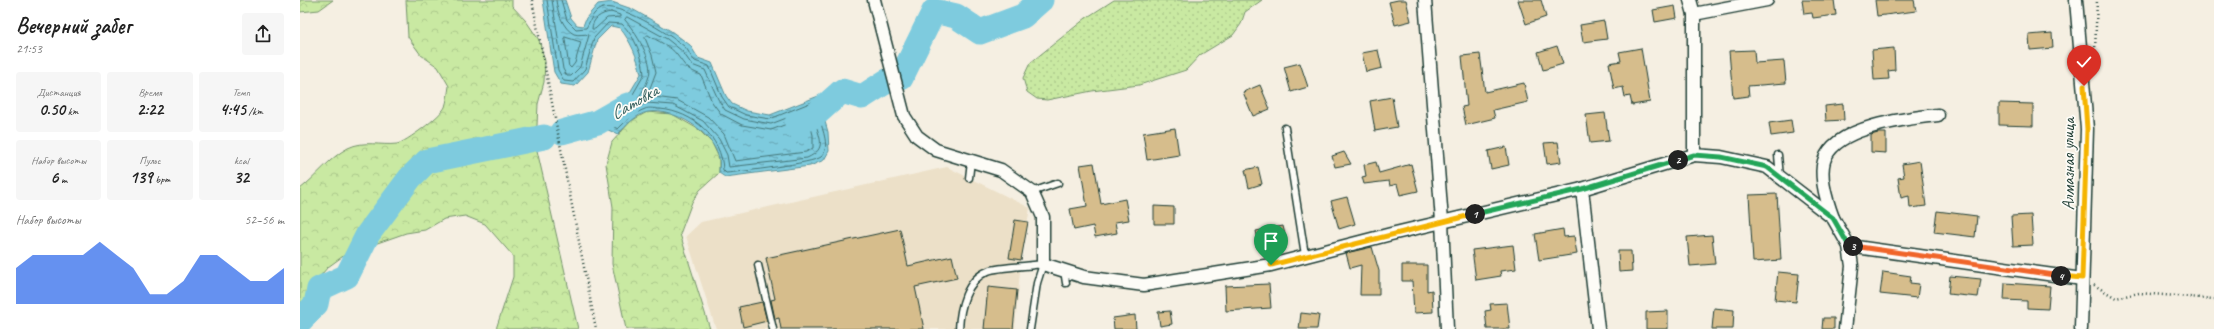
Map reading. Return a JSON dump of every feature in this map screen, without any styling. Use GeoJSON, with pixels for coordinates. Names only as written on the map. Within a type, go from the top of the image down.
{"type":"FeatureCollection","features":[{"type":"Feature","properties":{"kind":"street"},"geometry":{"type":"LineString","coordinates":[[874,0],[904,116],[917,136],[936,150],[1000,170],[1032,192],[1043,217],[1043,264],[1084,277],[1144,285],[1271,265],[1442,221],[1582,189],[1694,155],[1721,157],[1767,167],[1833,218]]}},
{"type":"Feature","properties":{"kind":"street"},"geometry":{"type":"LineString","coordinates":[[1425,0],[1442,221],[1447,329]]}},
{"type":"Feature","properties":{"kind":"street"},"geometry":{"type":"LineString","coordinates":[[1690,0],[1694,14],[1694,155]]}},
{"type":"Feature","properties":{"kind":"street"},"geometry":{"type":"LineString","coordinates":[[1694,14],[1767,0]]}},
{"type":"Feature","properties":{"kind":"street","name":"Алмазная улица"},"geometry":{"type":"LineString","coordinates":[[2076,0],[2087,129],[2081,329]]}},
{"type":"Feature","properties":{"kind":"street"},"geometry":{"type":"LineString","coordinates":[[1845,329],[1852,266],[1849,246],[1833,218],[1827,203],[1824,179],[1824,162],[1829,151],[1852,135],[1875,126],[1901,119],[1938,115]]}},
{"type":"Feature","properties":{"kind":"street"},"geometry":{"type":"LineString","coordinates":[[1582,189],[1598,329]]}},
{"type":"Feature","properties":{"kind":"street"},"geometry":{"type":"LineString","coordinates":[[1849,246],[2082,278]]}},
{"type":"Feature","properties":{"kind":"lane"},"geometry":{"type":"LineString","coordinates":[[1285,128],[1305,256]]}},
{"type":"Feature","properties":{"kind":"lane"},"geometry":{"type":"LineString","coordinates":[[1778,155],[1780,178]]}},
{"type":"Feature","properties":{"kind":"lane"},"geometry":{"type":"LineString","coordinates":[[969,178],[971,161]]}},
{"type":"Feature","properties":{"kind":"lane"},"geometry":{"type":"LineString","coordinates":[[1032,192],[1058,183]]}},
{"type":"Feature","properties":{"kind":"lane"},"geometry":{"type":"LineString","coordinates":[[959,329],[960,318],[968,288],[988,272],[1043,264],[1037,283],[1030,329]]}},
{"type":"Feature","properties":{"kind":"lane"},"geometry":{"type":"LineString","coordinates":[[758,265],[773,329]]}},
{"type":"Feature","properties":{"kind":"lane"},"geometry":{"type":"LineString","coordinates":[[1064,270],[1066,283]]}},
{"type":"Feature","properties":{"kind":"path"},"geometry":{"type":"LineString","coordinates":[[532,0],[596,329]]}},
{"type":"Feature","properties":{"kind":"path"},"geometry":{"type":"LineString","coordinates":[[2082,278],[2116,298],[2138,293],[2214,299]]}},
{"type":"Feature","properties":{"kind":"shaded area"},"geometry":{"type":"Polygon","coordinates":[[[947,167],[1030,208],[1021,260],[1015,329],[716,329],[686,236],[701,222],[947,167]]]}},
{"type":"Feature","properties":{"kind":"green space"},"geometry":{"type":"Polygon","coordinates":[[[300,0],[333,0],[319,10],[300,12],[300,0]]]}},
{"type":"Feature","properties":{"kind":"green space"},"geometry":{"type":"Polygon","coordinates":[[[406,0],[512,0],[512,6],[526,21],[539,40],[545,61],[544,82],[538,104],[536,146],[578,329],[496,329],[513,277],[513,256],[485,224],[465,216],[444,219],[425,230],[406,233],[346,254],[328,267],[314,283],[300,309],[300,189],[329,162],[348,148],[360,144],[397,144],[415,134],[437,116],[445,107],[449,86],[438,67],[421,55],[408,37],[406,0]]]}},
{"type":"Feature","properties":{"kind":"green space"},"geometry":{"type":"Polygon","coordinates":[[[1114,0],[1262,0],[1245,12],[1241,24],[1233,35],[1200,55],[1186,70],[1139,85],[1092,91],[1047,100],[1037,99],[1027,92],[1023,78],[1030,63],[1086,18],[1114,0]]]}},
{"type":"Feature","properties":{"kind":"green space"},"geometry":{"type":"Polygon","coordinates":[[[647,112],[672,114],[698,129],[712,143],[719,158],[719,173],[700,190],[692,202],[680,234],[710,329],[626,329],[612,264],[613,207],[606,164],[612,142],[631,121],[647,112]]]}},
{"type":"Feature","properties":{"kind":"water"},"geometry":{"type":"Polygon","coordinates":[[[543,0],[565,0],[571,18],[577,25],[583,26],[586,18],[598,4],[612,2],[632,9],[671,31],[690,45],[698,58],[712,63],[726,96],[732,104],[747,111],[770,115],[821,95],[825,99],[824,118],[828,132],[829,151],[824,160],[810,166],[725,177],[719,173],[719,158],[709,139],[691,123],[680,118],[670,114],[648,112],[639,115],[618,134],[608,130],[598,122],[604,113],[626,99],[641,74],[638,61],[630,44],[620,28],[611,26],[597,40],[588,72],[575,86],[561,84],[554,72],[543,0]]]}},
{"type":"Feature","properties":{"kind":"building"},"geometry":{"type":"Polygon","coordinates":[[[1406,0],[1411,21],[1395,25],[1389,2],[1406,0]]]}},
{"type":"Feature","properties":{"kind":"building"},"geometry":{"type":"Polygon","coordinates":[[[1518,0],[1541,0],[1546,17],[1526,24],[1518,0]]]}},
{"type":"Feature","properties":{"kind":"building"},"geometry":{"type":"Polygon","coordinates":[[[1802,0],[1834,0],[1836,15],[1813,18],[1812,13],[1804,14],[1802,0]]]}},
{"type":"Feature","properties":{"kind":"building"},"geometry":{"type":"Polygon","coordinates":[[[1875,0],[1914,0],[1916,11],[1877,16],[1875,0]]]}},
{"type":"Feature","properties":{"kind":"building"},"geometry":{"type":"Polygon","coordinates":[[[1675,6],[1677,18],[1655,22],[1653,10],[1675,6]]]}},
{"type":"Feature","properties":{"kind":"building"},"geometry":{"type":"Polygon","coordinates":[[[1604,21],[1607,39],[1583,42],[1580,25],[1604,21]]]}},
{"type":"Feature","properties":{"kind":"building"},"geometry":{"type":"Polygon","coordinates":[[[2052,33],[2053,48],[2030,50],[2029,35],[2052,33]]]}},
{"type":"Feature","properties":{"kind":"building"},"geometry":{"type":"Polygon","coordinates":[[[1557,46],[1563,64],[1543,70],[1538,52],[1557,46]]]}},
{"type":"Feature","properties":{"kind":"building"},"geometry":{"type":"Polygon","coordinates":[[[1641,48],[1650,102],[1632,105],[1630,96],[1625,97],[1623,87],[1614,89],[1609,63],[1621,61],[1619,52],[1641,48]]]}},
{"type":"Feature","properties":{"kind":"building"},"geometry":{"type":"Polygon","coordinates":[[[1894,48],[1895,70],[1888,71],[1889,79],[1874,80],[1872,50],[1894,48]]]}},
{"type":"Feature","properties":{"kind":"building"},"geometry":{"type":"Polygon","coordinates":[[[1378,50],[1382,68],[1366,72],[1362,53],[1378,50]]]}},
{"type":"Feature","properties":{"kind":"building"},"geometry":{"type":"Polygon","coordinates":[[[1754,50],[1755,63],[1784,61],[1786,83],[1748,86],[1749,96],[1733,98],[1729,51],[1754,50]]]}},
{"type":"Feature","properties":{"kind":"building"},"geometry":{"type":"Polygon","coordinates":[[[1480,54],[1485,92],[1524,83],[1528,102],[1493,110],[1495,118],[1466,125],[1462,107],[1467,106],[1462,56],[1480,54]]]}},
{"type":"Feature","properties":{"kind":"building"},"geometry":{"type":"Polygon","coordinates":[[[1300,63],[1308,87],[1291,92],[1284,67],[1300,63]]]}},
{"type":"Feature","properties":{"kind":"building"},"geometry":{"type":"Polygon","coordinates":[[[1260,85],[1270,109],[1253,116],[1243,92],[1260,85]]]}},
{"type":"Feature","properties":{"kind":"building"},"geometry":{"type":"Polygon","coordinates":[[[1392,97],[1397,127],[1375,131],[1370,101],[1392,97]]]}},
{"type":"Feature","properties":{"kind":"building"},"geometry":{"type":"Polygon","coordinates":[[[1999,103],[2033,104],[2033,126],[1999,125],[1999,103]]]}},
{"type":"Feature","properties":{"kind":"building"},"geometry":{"type":"Polygon","coordinates":[[[1843,104],[1844,120],[1826,121],[1825,106],[1843,104]]]}},
{"type":"Feature","properties":{"kind":"building"},"geometry":{"type":"Polygon","coordinates":[[[1605,113],[1609,141],[1590,143],[1586,115],[1605,113]]]}},
{"type":"Feature","properties":{"kind":"building"},"geometry":{"type":"Polygon","coordinates":[[[1791,120],[1793,133],[1771,136],[1769,123],[1791,120]]]}},
{"type":"Feature","properties":{"kind":"building"},"geometry":{"type":"Polygon","coordinates":[[[1175,128],[1179,155],[1147,160],[1143,133],[1175,128]]]}},
{"type":"Feature","properties":{"kind":"building"},"geometry":{"type":"Polygon","coordinates":[[[1886,133],[1886,153],[1871,152],[1871,135],[1886,133]]]}},
{"type":"Feature","properties":{"kind":"building"},"geometry":{"type":"Polygon","coordinates":[[[1558,142],[1561,162],[1547,164],[1544,143],[1558,142]]]}},
{"type":"Feature","properties":{"kind":"building"},"geometry":{"type":"Polygon","coordinates":[[[1506,147],[1509,165],[1491,169],[1488,151],[1506,147]]]}},
{"type":"Feature","properties":{"kind":"building"},"geometry":{"type":"Polygon","coordinates":[[[1344,152],[1351,164],[1335,167],[1332,156],[1344,152]]]}},
{"type":"Feature","properties":{"kind":"building"},"geometry":{"type":"Polygon","coordinates":[[[1920,161],[1926,206],[1910,208],[1909,196],[1901,198],[1898,178],[1904,177],[1902,164],[1920,161]]]}},
{"type":"Feature","properties":{"kind":"building"},"geometry":{"type":"Polygon","coordinates":[[[1376,162],[1379,173],[1411,164],[1418,191],[1400,195],[1397,184],[1390,186],[1389,181],[1364,184],[1362,177],[1366,176],[1364,165],[1376,162]]]}},
{"type":"Feature","properties":{"kind":"building"},"geometry":{"type":"Polygon","coordinates":[[[1094,163],[1101,204],[1125,199],[1129,220],[1115,222],[1117,233],[1095,237],[1093,226],[1074,230],[1070,209],[1087,206],[1080,165],[1094,163]]]}},
{"type":"Feature","properties":{"kind":"building"},"geometry":{"type":"Polygon","coordinates":[[[1258,167],[1262,184],[1249,188],[1245,170],[1258,167]]]}},
{"type":"Feature","properties":{"kind":"building"},"geometry":{"type":"Polygon","coordinates":[[[1777,194],[1781,260],[1753,262],[1749,195],[1777,194]]]}},
{"type":"Feature","properties":{"kind":"building"},"geometry":{"type":"Polygon","coordinates":[[[1347,197],[1355,224],[1339,229],[1331,201],[1347,197]]]}},
{"type":"Feature","properties":{"kind":"building"},"geometry":{"type":"Polygon","coordinates":[[[1154,206],[1174,207],[1174,224],[1154,224],[1154,206]]]}},
{"type":"Feature","properties":{"kind":"building"},"geometry":{"type":"Polygon","coordinates":[[[1937,211],[1977,216],[1975,237],[1934,232],[1937,211]]]}},
{"type":"Feature","properties":{"kind":"building"},"geometry":{"type":"Polygon","coordinates":[[[2031,215],[2033,245],[2013,246],[2011,216],[2031,215]]]}},
{"type":"Feature","properties":{"kind":"building"},"geometry":{"type":"Polygon","coordinates":[[[1015,220],[1028,222],[1021,260],[1009,258],[1015,220]]]}},
{"type":"Feature","properties":{"kind":"building"},"geometry":{"type":"Polygon","coordinates":[[[1283,226],[1286,239],[1259,244],[1256,231],[1283,226]]]}},
{"type":"Feature","properties":{"kind":"building"},"geometry":{"type":"Polygon","coordinates":[[[900,229],[908,266],[952,256],[957,278],[915,287],[924,329],[781,329],[779,318],[775,319],[771,300],[775,299],[766,258],[900,229]]]}},
{"type":"Feature","properties":{"kind":"building"},"geometry":{"type":"Polygon","coordinates":[[[1563,229],[1564,237],[1574,236],[1577,254],[1539,260],[1535,234],[1563,229]]]}},
{"type":"Feature","properties":{"kind":"building"},"geometry":{"type":"Polygon","coordinates":[[[1712,235],[1715,264],[1690,266],[1687,237],[1712,235]]]}},
{"type":"Feature","properties":{"kind":"building"},"geometry":{"type":"Polygon","coordinates":[[[1513,245],[1516,269],[1500,271],[1501,276],[1476,280],[1472,250],[1513,245]]]}},
{"type":"Feature","properties":{"kind":"building"},"geometry":{"type":"Polygon","coordinates":[[[1372,247],[1379,271],[1379,295],[1360,295],[1361,265],[1350,268],[1346,253],[1372,247]]]}},
{"type":"Feature","properties":{"kind":"building"},"geometry":{"type":"Polygon","coordinates":[[[1618,251],[1631,251],[1632,271],[1619,272],[1618,251]]]}},
{"type":"Feature","properties":{"kind":"building"},"geometry":{"type":"Polygon","coordinates":[[[1402,265],[1427,265],[1427,291],[1432,290],[1433,312],[1414,313],[1412,281],[1402,281],[1402,265]]]}},
{"type":"Feature","properties":{"kind":"building"},"geometry":{"type":"Polygon","coordinates":[[[1778,272],[1799,274],[1796,302],[1775,300],[1778,272]]]}},
{"type":"Feature","properties":{"kind":"building"},"geometry":{"type":"Polygon","coordinates":[[[1883,272],[1911,276],[1910,283],[1919,284],[1917,298],[1880,294],[1883,272]]]}},
{"type":"Feature","properties":{"kind":"building"},"geometry":{"type":"Polygon","coordinates":[[[1950,276],[1981,279],[1978,297],[1948,294],[1950,276]]]}},
{"type":"Feature","properties":{"kind":"building"},"geometry":{"type":"Polygon","coordinates":[[[2005,283],[2050,286],[2048,309],[2027,308],[2027,301],[2004,300],[2005,283]]]}},
{"type":"Feature","properties":{"kind":"building"},"geometry":{"type":"Polygon","coordinates":[[[1269,284],[1271,308],[1226,311],[1225,286],[1269,284]]]}},
{"type":"Feature","properties":{"kind":"building"},"geometry":{"type":"Polygon","coordinates":[[[988,287],[1017,290],[1013,329],[984,329],[988,287]]]}},
{"type":"Feature","properties":{"kind":"building"},"geometry":{"type":"Polygon","coordinates":[[[762,302],[767,321],[743,327],[739,307],[762,302]]]}},
{"type":"Feature","properties":{"kind":"building"},"geometry":{"type":"Polygon","coordinates":[[[1507,303],[1510,329],[1487,329],[1485,311],[1491,310],[1490,304],[1507,303]]]}},
{"type":"Feature","properties":{"kind":"building"},"geometry":{"type":"Polygon","coordinates":[[[1714,308],[1734,310],[1733,329],[1712,329],[1714,308]]]}},
{"type":"Feature","properties":{"kind":"building"},"geometry":{"type":"Polygon","coordinates":[[[1170,311],[1172,324],[1160,326],[1158,312],[1170,311]]]}},
{"type":"Feature","properties":{"kind":"building"},"geometry":{"type":"Polygon","coordinates":[[[1668,311],[1668,329],[1646,329],[1646,312],[1668,311]]]}},
{"type":"Feature","properties":{"kind":"building"},"geometry":{"type":"Polygon","coordinates":[[[1301,313],[1319,315],[1317,329],[1299,329],[1301,313]]]}},
{"type":"Feature","properties":{"kind":"building"},"geometry":{"type":"Polygon","coordinates":[[[1135,315],[1136,329],[1114,329],[1113,318],[1135,315]]]}},
{"type":"Feature","properties":{"kind":"building"},"geometry":{"type":"Polygon","coordinates":[[[1823,318],[1834,318],[1834,329],[1822,329],[1823,318]]]}},
{"type":"Feature","properties":{"kind":"waterway","name":"Сатовка"},"geometry":{"type":"LineString","coordinates":[[901,78],[934,11],[956,16],[980,32],[1023,16],[1041,0]]}},
{"type":"Feature","properties":{"kind":"waterway","name":"Сатовка"},"geometry":{"type":"LineString","coordinates":[[797,123],[814,116],[842,91],[862,97],[887,81]]}},
{"type":"Feature","properties":{"kind":"waterway","name":"Сатовка"},"geometry":{"type":"LineString","coordinates":[[562,132],[598,122],[628,105]]}},
{"type":"Feature","properties":{"kind":"waterway","name":"Сатовка"},"geometry":{"type":"LineString","coordinates":[[300,321],[316,304],[319,289],[347,276],[368,234],[410,178],[427,161],[544,137]]}},
{"type":"Feature","properties":{"kind":"route"},"geometry":{"type":"LineString","coordinates":[[1271,265],[1391,234],[1582,189],[1694,155],[1721,157],[1767,167],[1833,218],[1849,246],[2082,278],[2087,129],[2084,86]]}}]}
